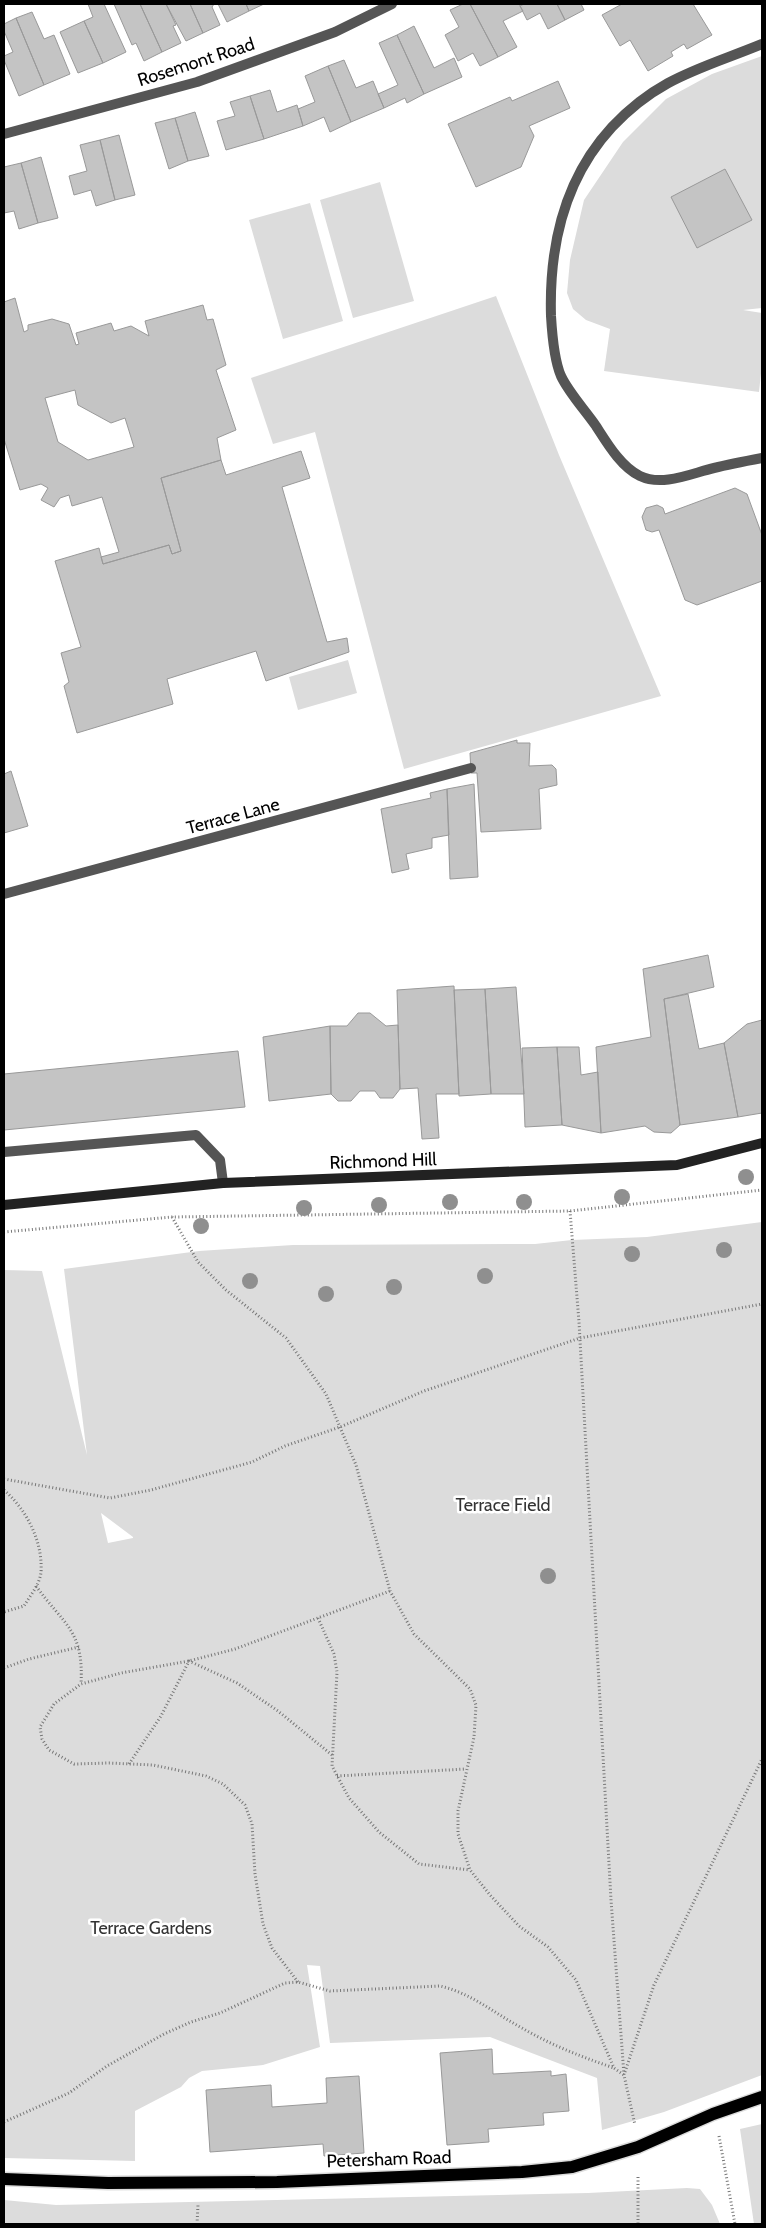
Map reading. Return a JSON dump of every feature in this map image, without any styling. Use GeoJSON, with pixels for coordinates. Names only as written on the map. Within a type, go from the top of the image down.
{"type":"FeatureCollection","features":[{"type":"Feature","properties":{"kind":"main road","name":"Richmond Hill"},"geometry":{"type":"LineString","coordinates":[[4,1205],[224,1183],[677,1165],[762,1143]]}},
{"type":"Feature","properties":{"kind":"main road","name":"Petersham Road"},"geometry":{"type":"LineString","coordinates":[[4,2179],[108,2182],[277,2182],[545,2170],[595,2162],[630,2150],[713,2114],[762,2097]]}},
{"type":"Feature","properties":{"kind":"street","name":"Rosemont Road"},"geometry":{"type":"LineString","coordinates":[[4,134],[197,82],[336,32],[392,4]]}},
{"type":"Feature","properties":{"kind":"street"},"geometry":{"type":"LineString","coordinates":[[762,44],[708,63],[647,94],[606,134],[585,161],[569,194],[554,250],[551,301],[552,333],[561,375],[613,451],[641,476],[658,480],[677,479],[714,468],[762,458]]}},
{"type":"Feature","properties":{"kind":"street","name":"Terrace Lane"},"geometry":{"type":"LineString","coordinates":[[4,894],[471,768]]}},
{"type":"Feature","properties":{"kind":"street"},"geometry":{"type":"LineString","coordinates":[[4,1152],[196,1135],[220,1160],[224,1183]]}},
{"type":"Feature","properties":{"kind":"path"},"geometry":{"type":"LineString","coordinates":[[4,1232],[172,1216],[570,1211],[762,1190]]}},
{"type":"Feature","properties":{"kind":"path"},"geometry":{"type":"LineString","coordinates":[[570,1211],[580,1338],[610,1900],[624,2075],[636,2132]]}},
{"type":"Feature","properties":{"kind":"path"},"geometry":{"type":"LineString","coordinates":[[172,1216],[198,1262],[226,1290],[286,1338],[326,1394],[356,1465],[390,1591],[414,1634],[470,1689],[476,1705],[474,1737],[458,1811],[458,1834],[470,1870],[490,1896],[519,1926],[548,1947],[576,1980],[614,2068]]}},
{"type":"Feature","properties":{"kind":"path"},"geometry":{"type":"LineString","coordinates":[[4,1479],[110,1498],[151,1490],[252,1462],[285,1446],[340,1427],[424,1391],[580,1338],[762,1304]]}},
{"type":"Feature","properties":{"kind":"path"},"geometry":{"type":"LineString","coordinates":[[4,1490],[31,1523],[38,1549],[41,1573],[36,1586],[24,1606],[4,1612]]}},
{"type":"Feature","properties":{"kind":"path"},"geometry":{"type":"LineString","coordinates":[[36,1586],[70,1628],[79,1647],[82,1666],[81,1684]]}},
{"type":"Feature","properties":{"kind":"path"},"geometry":{"type":"LineString","coordinates":[[298,1982],[272,1948],[263,1924],[255,1874],[252,1824],[245,1805],[223,1784],[206,1776],[153,1765],[74,1764],[49,1750],[42,1739],[40,1727],[54,1704],[81,1684],[121,1673],[189,1661],[235,1649],[390,1591]]}},
{"type":"Feature","properties":{"kind":"path"},"geometry":{"type":"LineString","coordinates":[[318,1618],[334,1654],[337,1672],[332,1766],[349,1798],[379,1832],[419,1864],[470,1870]]}},
{"type":"Feature","properties":{"kind":"path"},"geometry":{"type":"LineString","coordinates":[[4,1668],[29,1659],[79,1647]]}},
{"type":"Feature","properties":{"kind":"path"},"geometry":{"type":"LineString","coordinates":[[189,1661],[237,1683],[278,1711],[332,1755]]}},
{"type":"Feature","properties":{"kind":"path"},"geometry":{"type":"LineString","coordinates":[[129,1764],[161,1716],[189,1661]]}},
{"type":"Feature","properties":{"kind":"path"},"geometry":{"type":"LineString","coordinates":[[624,2075],[654,1985],[762,1759]]}},
{"type":"Feature","properties":{"kind":"path"},"geometry":{"type":"LineString","coordinates":[[337,1776],[466,1769]]}},
{"type":"Feature","properties":{"kind":"path"},"geometry":{"type":"LineString","coordinates":[[4,2122],[69,2093],[107,2066],[191,2022],[220,2013],[285,1983],[298,1982],[330,1991],[440,1986],[455,1989],[481,2002],[521,2028],[554,2044],[614,2068],[624,2075]]}},
{"type":"Feature","properties":{"kind":"path"},"geometry":{"type":"LineString","coordinates":[[713,2114],[735,2224]]}},
{"type":"Feature","properties":{"kind":"path"},"geometry":{"type":"LineString","coordinates":[[638,2177],[638,2224]]}},
{"type":"Feature","properties":{"kind":"path"},"geometry":{"type":"LineString","coordinates":[[196,2224],[198,2209]]}},
{"type":"Feature","properties":{"kind":"green space"},"geometry":{"type":"Polygon","coordinates":[[[762,56],[762,308],[743,310],[762,313],[762,364],[759,392],[604,371],[610,329],[586,320],[573,309],[567,293],[570,260],[584,200],[623,142],[666,99],[712,74],[762,56]]]}},
{"type":"Feature","properties":{"kind":"green space"},"geometry":{"type":"Polygon","coordinates":[[[380,182],[414,301],[353,318],[320,200],[380,182]]]}},
{"type":"Feature","properties":{"kind":"green space"},"geometry":{"type":"Polygon","coordinates":[[[310,203],[343,321],[283,339],[249,220],[310,203]]]}},
{"type":"Feature","properties":{"kind":"green space"},"geometry":{"type":"Polygon","coordinates":[[[496,296],[559,455],[661,696],[404,769],[315,432],[273,444],[251,378],[496,296]]]}},
{"type":"Feature","properties":{"kind":"green space"},"geometry":{"type":"Polygon","coordinates":[[[348,660],[357,693],[298,710],[289,677],[348,660]]]}},
{"type":"Feature","properties":{"kind":"green space","name":"Terrace Field"},"geometry":{"type":"Polygon","coordinates":[[[762,1222],[762,2075],[664,2112],[602,2130],[597,2078],[490,2037],[330,2043],[320,1966],[307,1965],[320,2047],[263,2065],[202,2071],[189,2078],[181,2087],[135,2111],[135,2161],[4,2158],[4,1270],[42,1271],[87,1455],[64,1269],[199,1251],[293,1245],[535,1244],[572,1240],[647,1237],[762,1222]],[[101,1513],[108,1543],[133,1537],[101,1513]]]}},
{"type":"Feature","properties":{"kind":"green space"},"geometry":{"type":"Polygon","coordinates":[[[762,2124],[762,2224],[754,2224],[740,2129],[762,2124]]]}},
{"type":"Feature","properties":{"kind":"green space"},"geometry":{"type":"Polygon","coordinates":[[[700,2189],[712,2205],[720,2224],[4,2224],[4,2200],[56,2205],[588,2193],[700,2189]]]}},
{"type":"Feature","properties":{"kind":"building"},"geometry":{"type":"Polygon","coordinates":[[[88,4],[104,4],[126,52],[103,63],[84,21],[93,17],[88,4]]]}},
{"type":"Feature","properties":{"kind":"building"},"geometry":{"type":"Polygon","coordinates":[[[114,4],[140,4],[162,52],[144,61],[136,43],[132,45],[114,4]]]}},
{"type":"Feature","properties":{"kind":"building"},"geometry":{"type":"Polygon","coordinates":[[[140,4],[166,4],[176,25],[173,26],[181,43],[162,52],[140,4]]]}},
{"type":"Feature","properties":{"kind":"building"},"geometry":{"type":"Polygon","coordinates":[[[166,4],[190,4],[203,33],[186,41],[166,4]]]}},
{"type":"Feature","properties":{"kind":"building"},"geometry":{"type":"Polygon","coordinates":[[[190,4],[214,4],[212,7],[220,25],[203,33],[190,4]]]}},
{"type":"Feature","properties":{"kind":"building"},"geometry":{"type":"Polygon","coordinates":[[[218,4],[246,4],[249,11],[227,22],[218,4]]]}},
{"type":"Feature","properties":{"kind":"building"},"geometry":{"type":"Polygon","coordinates":[[[246,4],[264,4],[249,11],[246,4]]]}},
{"type":"Feature","properties":{"kind":"building"},"geometry":{"type":"Polygon","coordinates":[[[463,4],[470,4],[498,57],[480,66],[473,53],[458,61],[445,35],[459,27],[450,10],[463,4]]]}},
{"type":"Feature","properties":{"kind":"building"},"geometry":{"type":"Polygon","coordinates":[[[470,4],[519,4],[523,11],[503,21],[517,47],[498,57],[470,4]]]}},
{"type":"Feature","properties":{"kind":"building"},"geometry":{"type":"Polygon","coordinates":[[[524,4],[557,4],[565,20],[548,29],[540,13],[527,20],[520,6],[524,4]]]}},
{"type":"Feature","properties":{"kind":"building"},"geometry":{"type":"Polygon","coordinates":[[[557,4],[581,4],[584,10],[565,20],[557,4]]]}},
{"type":"Feature","properties":{"kind":"building"},"geometry":{"type":"Polygon","coordinates":[[[622,4],[693,4],[712,35],[687,49],[684,44],[671,52],[673,56],[648,71],[630,40],[620,46],[602,15],[622,4]]]}},
{"type":"Feature","properties":{"kind":"building"},"geometry":{"type":"Polygon","coordinates":[[[32,12],[44,39],[54,35],[70,74],[44,85],[16,18],[32,12]]]}},
{"type":"Feature","properties":{"kind":"building"},"geometry":{"type":"Polygon","coordinates":[[[16,18],[44,85],[19,96],[4,60],[4,56],[13,52],[4,31],[4,24],[16,18]]]}},
{"type":"Feature","properties":{"kind":"building"},"geometry":{"type":"Polygon","coordinates":[[[84,21],[103,63],[78,73],[60,32],[84,21]]]}},
{"type":"Feature","properties":{"kind":"building"},"geometry":{"type":"Polygon","coordinates":[[[414,26],[434,68],[454,58],[462,77],[424,94],[397,35],[414,26]]]}},
{"type":"Feature","properties":{"kind":"building"},"geometry":{"type":"Polygon","coordinates":[[[397,35],[424,94],[407,103],[405,98],[384,108],[378,94],[398,85],[379,43],[397,35]]]}},
{"type":"Feature","properties":{"kind":"building"},"geometry":{"type":"Polygon","coordinates":[[[344,60],[356,88],[373,81],[384,108],[351,122],[328,66],[344,60]]]}},
{"type":"Feature","properties":{"kind":"building"},"geometry":{"type":"Polygon","coordinates":[[[328,66],[351,122],[330,132],[324,117],[303,126],[298,109],[315,102],[305,76],[328,66]]]}},
{"type":"Feature","properties":{"kind":"building"},"geometry":{"type":"Polygon","coordinates":[[[558,81],[570,108],[529,126],[534,136],[521,167],[476,187],[448,124],[510,97],[512,101],[558,81]]]}},
{"type":"Feature","properties":{"kind":"building"},"geometry":{"type":"Polygon","coordinates":[[[270,90],[277,112],[297,105],[303,126],[264,139],[250,96],[270,90]]]}},
{"type":"Feature","properties":{"kind":"building"},"geometry":{"type":"Polygon","coordinates":[[[250,96],[264,139],[226,150],[217,121],[235,116],[230,102],[250,96]]]}},
{"type":"Feature","properties":{"kind":"building"},"geometry":{"type":"Polygon","coordinates":[[[195,112],[209,156],[188,161],[175,118],[195,112]]]}},
{"type":"Feature","properties":{"kind":"building"},"geometry":{"type":"Polygon","coordinates":[[[175,118],[188,161],[169,169],[155,123],[175,118]]]}},
{"type":"Feature","properties":{"kind":"building"},"geometry":{"type":"Polygon","coordinates":[[[119,135],[135,195],[115,200],[100,140],[119,135]]]}},
{"type":"Feature","properties":{"kind":"building"},"geometry":{"type":"Polygon","coordinates":[[[100,140],[115,200],[96,206],[91,190],[74,195],[69,176],[87,171],[80,145],[100,140]]]}},
{"type":"Feature","properties":{"kind":"building"},"geometry":{"type":"Polygon","coordinates":[[[41,157],[58,218],[38,223],[21,163],[41,157]]]}},
{"type":"Feature","properties":{"kind":"building"},"geometry":{"type":"Polygon","coordinates":[[[21,163],[38,223],[19,229],[14,211],[4,213],[4,167],[21,163]]]}},
{"type":"Feature","properties":{"kind":"building"},"geometry":{"type":"Polygon","coordinates":[[[725,169],[752,220],[697,248],[671,197],[725,169]]]}},
{"type":"Feature","properties":{"kind":"building"},"geometry":{"type":"Polygon","coordinates":[[[15,298],[24,332],[28,330],[28,325],[52,319],[69,324],[76,345],[79,344],[76,333],[111,323],[114,331],[131,326],[149,336],[145,321],[203,305],[207,320],[213,319],[226,365],[216,370],[236,430],[217,438],[221,460],[161,478],[181,551],[172,554],[169,545],[103,564],[101,557],[119,552],[102,497],[72,506],[69,495],[60,498],[54,507],[41,500],[48,488],[41,484],[20,490],[4,439],[4,302],[15,298]],[[75,390],[45,398],[58,442],[88,460],[134,447],[125,418],[111,423],[78,405],[75,390]]]}},
{"type":"Feature","properties":{"kind":"building"},"geometry":{"type":"Polygon","coordinates":[[[301,451],[310,478],[282,487],[327,642],[347,638],[349,652],[266,681],[256,651],[167,679],[173,704],[77,733],[64,686],[69,682],[61,653],[81,647],[55,561],[99,548],[103,564],[169,545],[172,554],[181,551],[161,478],[221,460],[226,475],[301,451]]]}},
{"type":"Feature","properties":{"kind":"building"},"geometry":{"type":"Polygon","coordinates":[[[735,488],[747,494],[762,535],[762,581],[697,605],[685,600],[659,530],[652,532],[646,530],[642,517],[646,508],[657,505],[663,508],[665,514],[735,488]]]}},
{"type":"Feature","properties":{"kind":"building"},"geometry":{"type":"Polygon","coordinates":[[[517,740],[517,743],[530,743],[529,766],[552,765],[556,769],[557,785],[539,789],[541,829],[481,832],[477,773],[471,773],[470,753],[517,740]]]}},
{"type":"Feature","properties":{"kind":"building"},"geometry":{"type":"Polygon","coordinates":[[[11,771],[28,826],[4,833],[4,774],[11,771]]]}},
{"type":"Feature","properties":{"kind":"building"},"geometry":{"type":"Polygon","coordinates":[[[474,784],[478,877],[450,879],[447,789],[474,784]]]}},
{"type":"Feature","properties":{"kind":"building"},"geometry":{"type":"Polygon","coordinates":[[[447,789],[449,835],[432,838],[432,848],[406,854],[409,869],[392,873],[381,809],[431,798],[430,793],[447,789]]]}},
{"type":"Feature","properties":{"kind":"building"},"geometry":{"type":"Polygon","coordinates":[[[708,955],[714,987],[664,999],[680,1125],[671,1133],[654,1132],[645,1126],[601,1133],[596,1047],[651,1037],[643,969],[708,955]]]}},
{"type":"Feature","properties":{"kind":"building"},"geometry":{"type":"Polygon","coordinates":[[[454,986],[459,1094],[436,1094],[439,1138],[422,1139],[418,1088],[400,1089],[397,990],[454,986]]]}},
{"type":"Feature","properties":{"kind":"building"},"geometry":{"type":"Polygon","coordinates":[[[516,987],[524,1094],[491,1094],[485,989],[516,987]]]}},
{"type":"Feature","properties":{"kind":"building"},"geometry":{"type":"Polygon","coordinates":[[[485,989],[491,1094],[459,1096],[454,990],[485,989]]]}},
{"type":"Feature","properties":{"kind":"building"},"geometry":{"type":"Polygon","coordinates":[[[688,994],[699,1049],[724,1043],[738,1117],[680,1125],[664,999],[688,994]]]}},
{"type":"Feature","properties":{"kind":"building"},"geometry":{"type":"Polygon","coordinates":[[[358,1013],[370,1013],[386,1026],[398,1025],[400,1089],[393,1098],[380,1098],[375,1091],[360,1091],[351,1101],[338,1101],[331,1094],[330,1026],[347,1026],[358,1013]]]}},
{"type":"Feature","properties":{"kind":"building"},"geometry":{"type":"Polygon","coordinates":[[[762,1020],[762,1113],[738,1117],[724,1043],[747,1024],[762,1020]]]}},
{"type":"Feature","properties":{"kind":"building"},"geometry":{"type":"Polygon","coordinates":[[[330,1026],[331,1094],[269,1101],[263,1037],[330,1026]]]}},
{"type":"Feature","properties":{"kind":"building"},"geometry":{"type":"Polygon","coordinates":[[[557,1047],[562,1125],[525,1127],[522,1048],[557,1047]]]}},
{"type":"Feature","properties":{"kind":"building"},"geometry":{"type":"Polygon","coordinates":[[[557,1047],[579,1047],[581,1075],[598,1072],[601,1133],[562,1125],[557,1047]]]}},
{"type":"Feature","properties":{"kind":"building"},"geometry":{"type":"Polygon","coordinates":[[[238,1051],[245,1107],[4,1130],[4,1074],[238,1051]]]}},
{"type":"Feature","properties":{"kind":"building"},"geometry":{"type":"Polygon","coordinates":[[[492,2049],[493,2074],[551,2071],[551,2076],[566,2074],[569,2111],[543,2113],[544,2125],[488,2129],[489,2142],[447,2145],[440,2053],[492,2049]]]}},
{"type":"Feature","properties":{"kind":"building"},"geometry":{"type":"Polygon","coordinates":[[[359,2076],[364,2153],[324,2156],[323,2144],[210,2152],[206,2090],[271,2085],[272,2107],[327,2103],[326,2078],[359,2076]]]}},
{"type":"Feature","properties":{"kind":"park label","name":"Terrace Gardens"},"geometry":{"type":"Point","coordinates":[151,1928]}}]}
